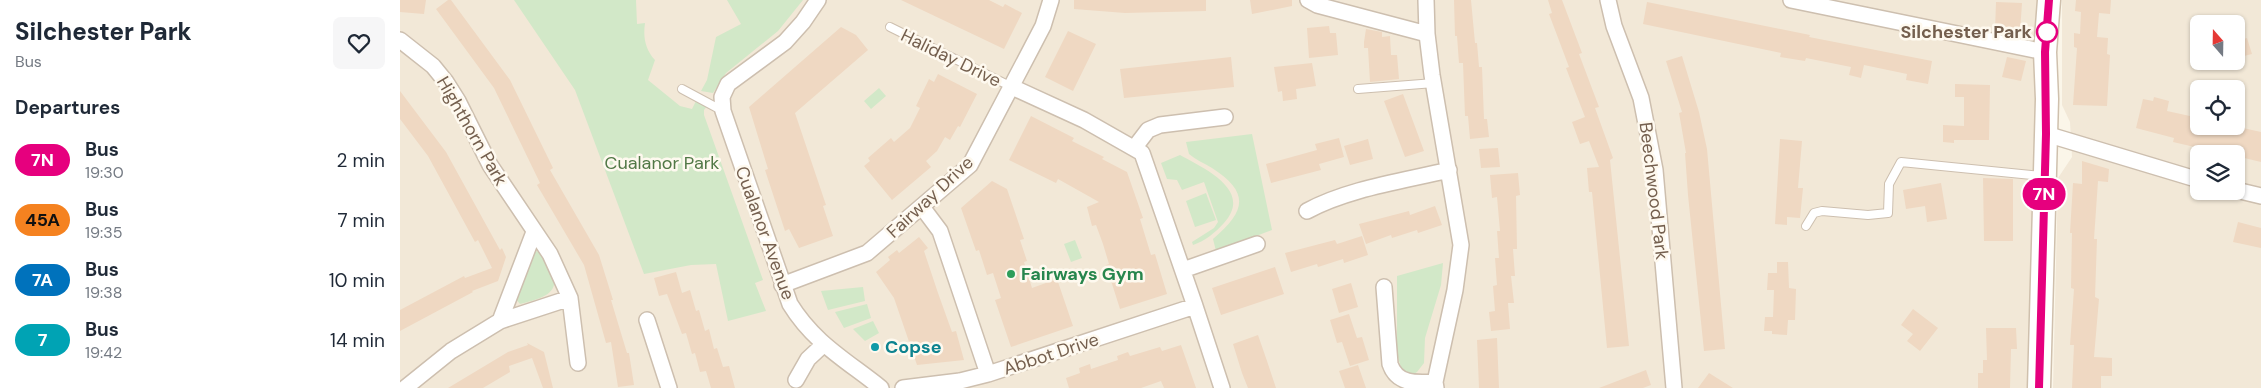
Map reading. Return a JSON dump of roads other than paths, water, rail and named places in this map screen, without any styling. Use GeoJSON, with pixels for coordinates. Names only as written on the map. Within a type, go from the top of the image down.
{"type":"FeatureCollection","features":[{"type":"Feature","properties":{"kind":"main road"},"geometry":{"type":"LineString","coordinates":[[2039,388],[2046,134],[2045,52],[2049,0]]}},
{"type":"Feature","properties":{"kind":"street"},"geometry":{"type":"LineString","coordinates":[[723,111],[722,97],[728,84],[785,42],[803,22],[818,0]]}},
{"type":"Feature","properties":{"kind":"street","name":"Fairway Drive"},"geometry":{"type":"LineString","coordinates":[[782,285],[862,257],[970,166],[1043,26],[1051,0]]}},
{"type":"Feature","properties":{"kind":"street"},"geometry":{"type":"LineString","coordinates":[[1308,0],[1317,5],[1427,34]]}},
{"type":"Feature","properties":{"kind":"street"},"geometry":{"type":"LineString","coordinates":[[1384,287],[1390,364],[1393,373],[1407,382],[1436,385],[1455,290],[1461,245],[1427,34],[1426,0]]}},
{"type":"Feature","properties":{"kind":"street","name":"Beechwood Park"},"geometry":{"type":"LineString","coordinates":[[1608,0],[1614,26],[1641,98],[1655,170],[1674,388]]}},
{"type":"Feature","properties":{"kind":"street"},"geometry":{"type":"LineString","coordinates":[[1791,0],[2045,52]]}},
{"type":"Feature","properties":{"kind":"street","name":"Highthorn Park"},"geometry":{"type":"LineString","coordinates":[[400,40],[433,66],[446,82],[458,101],[490,165],[550,254],[570,298],[578,363]]}},
{"type":"Feature","properties":{"kind":"street"},"geometry":{"type":"LineString","coordinates":[[1012,87],[1032,95],[1135,147],[1144,156],[1222,388]]}},
{"type":"Feature","properties":{"kind":"street","name":"Cualanor Avenue"},"geometry":{"type":"LineString","coordinates":[[723,111],[782,285],[797,316],[823,346],[881,388]]}},
{"type":"Feature","properties":{"kind":"street"},"geometry":{"type":"LineString","coordinates":[[1135,147],[1148,130],[1160,125],[1226,117]]}},
{"type":"Feature","properties":{"kind":"street"},"geometry":{"type":"LineString","coordinates":[[2046,134],[2190,177]]}},
{"type":"Feature","properties":{"kind":"street"},"geometry":{"type":"LineString","coordinates":[[1307,211],[1322,202],[1449,170]]}},
{"type":"Feature","properties":{"kind":"street"},"geometry":{"type":"LineString","coordinates":[[2245,192],[2261,196]]}},
{"type":"Feature","properties":{"kind":"street"},"geometry":{"type":"LineString","coordinates":[[922,207],[940,231],[988,374]]}},
{"type":"Feature","properties":{"kind":"street"},"geometry":{"type":"LineString","coordinates":[[500,321],[534,232]]}},
{"type":"Feature","properties":{"kind":"street"},"geometry":{"type":"LineString","coordinates":[[1182,270],[1257,244]]}},
{"type":"Feature","properties":{"kind":"street"},"geometry":{"type":"LineString","coordinates":[[405,388],[451,351],[500,321],[570,298]]}},
{"type":"Feature","properties":{"kind":"street","name":"Abbot Drive"},"geometry":{"type":"LineString","coordinates":[[903,388],[960,381],[988,374],[1195,306]]}},
{"type":"Feature","properties":{"kind":"street"},"geometry":{"type":"LineString","coordinates":[[647,320],[669,388]]}},
{"type":"Feature","properties":{"kind":"street"},"geometry":{"type":"LineString","coordinates":[[796,380],[808,359],[823,346]]}},
{"type":"Feature","properties":{"kind":"lane","name":"Haliday Drive"},"geometry":{"type":"LineString","coordinates":[[890,28],[1012,87]]}},
{"type":"Feature","properties":{"kind":"lane"},"geometry":{"type":"LineString","coordinates":[[1358,88],[1434,83]]}},
{"type":"Feature","properties":{"kind":"lane"},"geometry":{"type":"LineString","coordinates":[[682,89],[723,111]]}},
{"type":"Feature","properties":{"kind":"lane"},"geometry":{"type":"LineString","coordinates":[[1806,226],[1814,213],[1822,211],[1868,215],[1888,213],[1889,184],[1901,162],[2045,177]]}},
{"type":"Feature","properties":{"kind":"place","name":"Silchester Park"},"geometry":{"type":"Point","coordinates":[2047,32]}},
{"type":"Feature","properties":{"kind":"place","name":"Fairways Gym"},"geometry":{"type":"Point","coordinates":[1011,274]}},
{"type":"Feature","properties":{"kind":"place","name":"Copse"},"geometry":{"type":"Point","coordinates":[875,347]}},
{"type":"Feature","properties":{"kind":"park label","name":"Cualanor Park"},"geometry":{"type":"Point","coordinates":[662,163]}}]}
